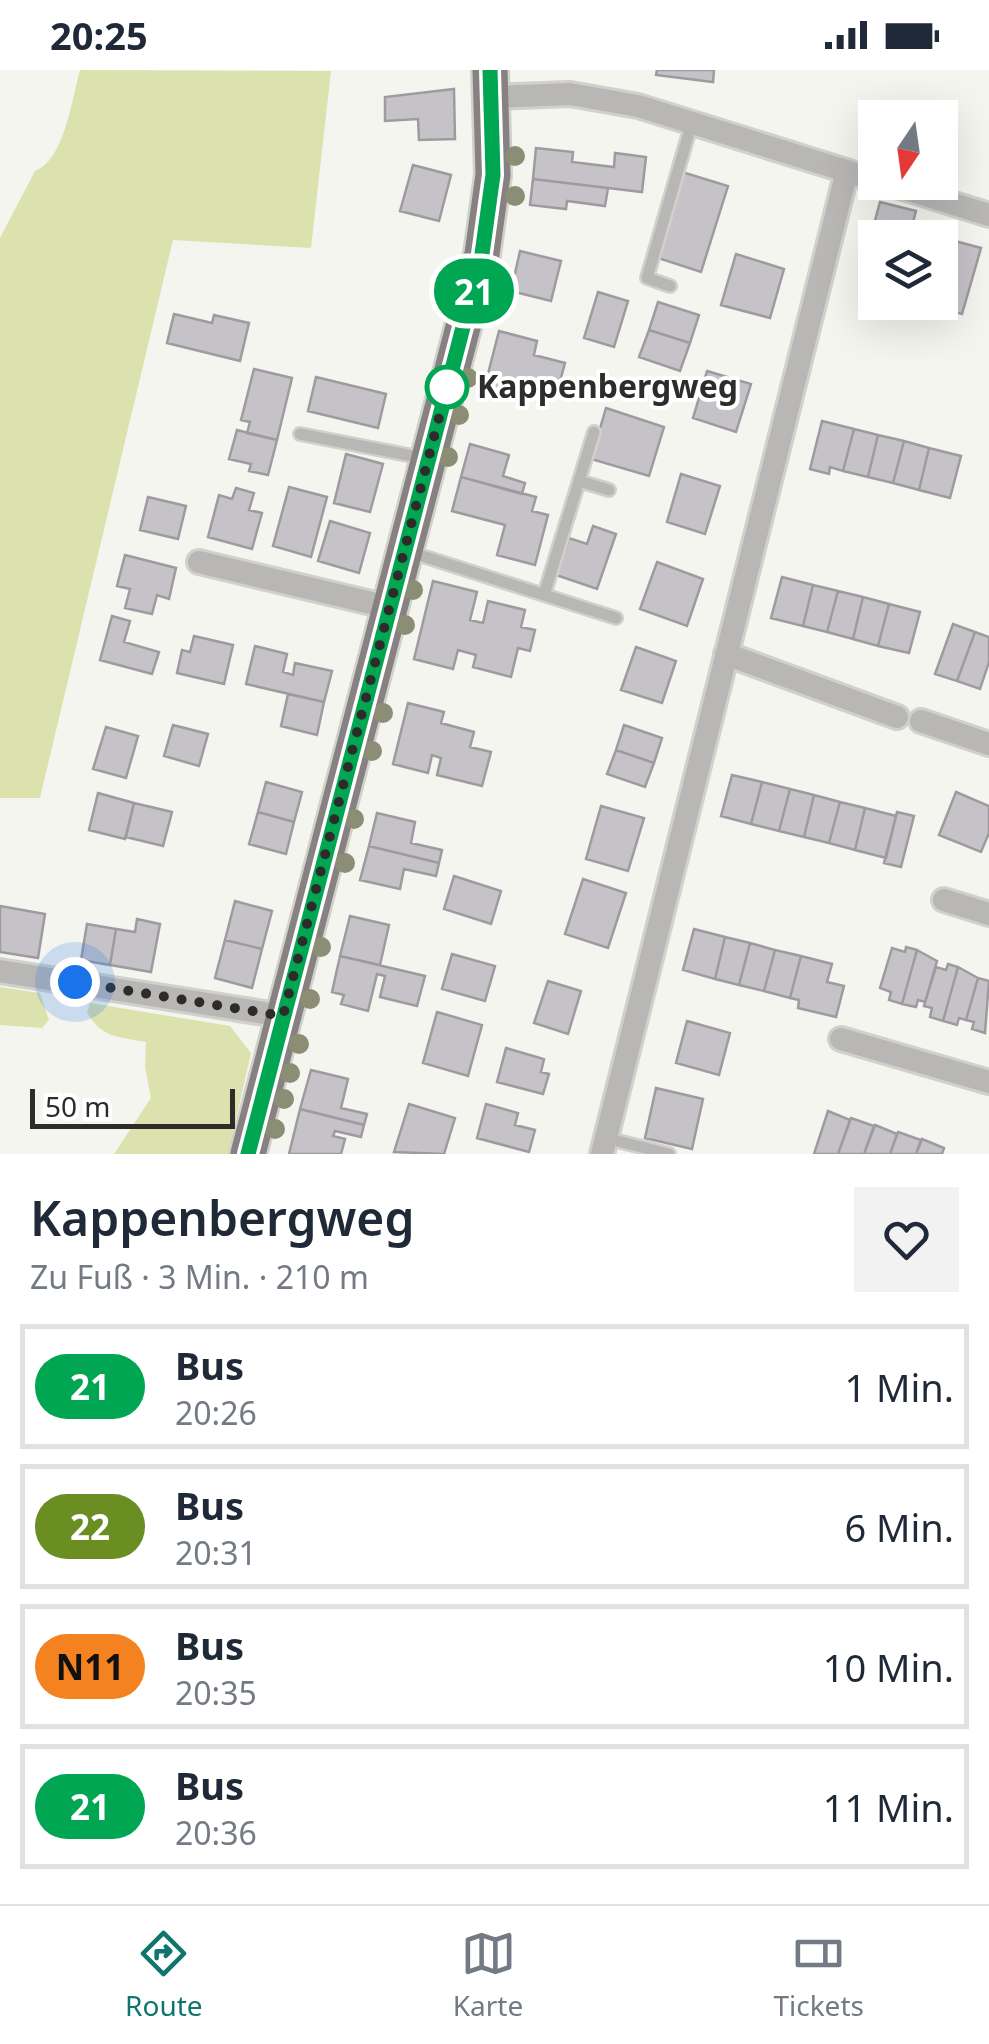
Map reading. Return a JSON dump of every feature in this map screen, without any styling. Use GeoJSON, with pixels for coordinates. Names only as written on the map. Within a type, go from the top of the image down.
{"type":"FeatureCollection","features":[{"type":"Feature","properties":{"kind":"main road"},"geometry":{"type":"LineString","coordinates":[[248,1154],[482,254],[493,175],[491,84]]}},
{"type":"Feature","properties":{"kind":"street"},"geometry":{"type":"LineString","coordinates":[[491,84],[570,94],[692,122],[858,175]]}},
{"type":"Feature","properties":{"kind":"street"},"geometry":{"type":"LineString","coordinates":[[604,1146],[847,171]]}},
{"type":"Feature","properties":{"kind":"street"},"geometry":{"type":"LineString","coordinates":[[941,200],[989,215]]}},
{"type":"Feature","properties":{"kind":"street"},"geometry":{"type":"LineString","coordinates":[[200,562],[388,607]]}},
{"type":"Feature","properties":{"kind":"street"},"geometry":{"type":"LineString","coordinates":[[726,654],[989,744]]}},
{"type":"Feature","properties":{"kind":"street"},"geometry":{"type":"LineString","coordinates":[[944,900],[989,914]]}},
{"type":"Feature","properties":{"kind":"street"},"geometry":{"type":"LineString","coordinates":[[0,971],[283,1016]]}},
{"type":"Feature","properties":{"kind":"street"},"geometry":{"type":"LineString","coordinates":[[841,1039],[989,1082]]}},
{"type":"Feature","properties":{"kind":"lane"},"geometry":{"type":"LineString","coordinates":[[670,286],[647,278],[692,122]]}},
{"type":"Feature","properties":{"kind":"lane"},"geometry":{"type":"LineString","coordinates":[[544,595],[594,432]]}},
{"type":"Feature","properties":{"kind":"lane"},"geometry":{"type":"LineString","coordinates":[[300,434],[428,458]]}},
{"type":"Feature","properties":{"kind":"lane"},"geometry":{"type":"LineString","coordinates":[[579,480],[609,490]]}},
{"type":"Feature","properties":{"kind":"lane"},"geometry":{"type":"LineString","coordinates":[[402,550],[616,618]]}},
{"type":"Feature","properties":{"kind":"lane"},"geometry":{"type":"LineString","coordinates":[[604,1146],[668,1154]]}},
{"type":"Feature","properties":{"kind":"green space"},"geometry":{"type":"Polygon","coordinates":[[[80,70],[331,71],[311,248],[173,240],[40,798],[0,798],[0,238],[35,171],[54,154],[80,70]]]}},
{"type":"Feature","properties":{"kind":"green space"},"geometry":{"type":"Polygon","coordinates":[[[0,987],[40,993],[49,1020],[42,1028],[0,1025],[0,987]]]}},
{"type":"Feature","properties":{"kind":"green space"},"geometry":{"type":"Polygon","coordinates":[[[90,1003],[230,1026],[251,1053],[228,1154],[114,1154],[151,1098],[145,1067],[146,1042],[105,1032],[87,1012],[90,1003]]]}},
{"type":"Feature","properties":{"kind":"building"},"geometry":{"type":"Polygon","coordinates":[[[657,70],[714,70],[713,82],[656,75],[657,70]]]}},
{"type":"Feature","properties":{"kind":"building"},"geometry":{"type":"Polygon","coordinates":[[[454,89],[455,139],[419,140],[418,119],[385,121],[385,97],[454,89]]]}},
{"type":"Feature","properties":{"kind":"building"},"geometry":{"type":"Polygon","coordinates":[[[536,148],[573,152],[572,162],[614,167],[615,153],[646,157],[642,192],[533,179],[536,148]]]}},
{"type":"Feature","properties":{"kind":"building"},"geometry":{"type":"Polygon","coordinates":[[[413,165],[451,175],[439,221],[400,211],[413,165]]]}},
{"type":"Feature","properties":{"kind":"building"},"geometry":{"type":"Polygon","coordinates":[[[682,172],[728,186],[701,272],[655,257],[682,172]]]}},
{"type":"Feature","properties":{"kind":"building"},"geometry":{"type":"Polygon","coordinates":[[[533,179],[608,188],[605,206],[567,201],[566,209],[530,205],[533,179]]]}},
{"type":"Feature","properties":{"kind":"building"},"geometry":{"type":"Polygon","coordinates":[[[880,202],[916,211],[914,220],[875,220],[880,202]]]}},
{"type":"Feature","properties":{"kind":"building"},"geometry":{"type":"Polygon","coordinates":[[[958,242],[981,248],[962,314],[958,313],[958,242]]]}},
{"type":"Feature","properties":{"kind":"building"},"geometry":{"type":"Polygon","coordinates":[[[520,251],[561,261],[551,301],[511,291],[520,251]]]}},
{"type":"Feature","properties":{"kind":"building"},"geometry":{"type":"Polygon","coordinates":[[[736,254],[784,269],[770,318],[721,305],[736,254]]]}},
{"type":"Feature","properties":{"kind":"building"},"geometry":{"type":"Polygon","coordinates":[[[598,292],[628,301],[614,347],[584,338],[598,292]]]}},
{"type":"Feature","properties":{"kind":"building"},"geometry":{"type":"Polygon","coordinates":[[[658,302],[699,315],[690,343],[649,330],[658,302]]]}},
{"type":"Feature","properties":{"kind":"building"},"geometry":{"type":"Polygon","coordinates":[[[174,314],[212,323],[214,315],[249,323],[240,361],[167,343],[174,314]]]}},
{"type":"Feature","properties":{"kind":"building"},"geometry":{"type":"Polygon","coordinates":[[[649,330],[690,343],[680,371],[639,357],[649,330]]]}},
{"type":"Feature","properties":{"kind":"building"},"geometry":{"type":"Polygon","coordinates":[[[499,331],[537,341],[534,355],[565,363],[558,389],[530,382],[525,403],[483,393],[499,331]]]}},
{"type":"Feature","properties":{"kind":"building"},"geometry":{"type":"Polygon","coordinates":[[[254,369],[292,378],[277,440],[247,433],[250,422],[241,420],[254,369]]]}},
{"type":"Feature","properties":{"kind":"building"},"geometry":{"type":"Polygon","coordinates":[[[707,371],[751,384],[736,432],[693,418],[707,371]]]}},
{"type":"Feature","properties":{"kind":"building"},"geometry":{"type":"Polygon","coordinates":[[[316,377],[386,394],[378,428],[308,411],[316,377]]]}},
{"type":"Feature","properties":{"kind":"building"},"geometry":{"type":"Polygon","coordinates":[[[606,408],[664,427],[649,476],[591,459],[606,408]]]}},
{"type":"Feature","properties":{"kind":"building"},"geometry":{"type":"Polygon","coordinates":[[[822,421],[854,429],[843,471],[830,467],[829,474],[810,469],[822,421]]]}},
{"type":"Feature","properties":{"kind":"building"},"geometry":{"type":"Polygon","coordinates":[[[854,429],[878,435],[868,477],[843,471],[854,429]]]}},
{"type":"Feature","properties":{"kind":"building"},"geometry":{"type":"Polygon","coordinates":[[[237,430],[277,440],[268,475],[249,471],[251,464],[229,459],[237,430]]]}},
{"type":"Feature","properties":{"kind":"building"},"geometry":{"type":"Polygon","coordinates":[[[878,435],[904,441],[893,483],[868,477],[878,435]]]}},
{"type":"Feature","properties":{"kind":"building"},"geometry":{"type":"Polygon","coordinates":[[[904,441],[929,448],[919,490],[893,483],[904,441]]]}},
{"type":"Feature","properties":{"kind":"building"},"geometry":{"type":"Polygon","coordinates":[[[470,444],[509,455],[503,476],[525,483],[522,494],[461,477],[470,444]]]}},
{"type":"Feature","properties":{"kind":"building"},"geometry":{"type":"Polygon","coordinates":[[[929,448],[961,456],[950,498],[919,490],[929,448]]]}},
{"type":"Feature","properties":{"kind":"building"},"geometry":{"type":"Polygon","coordinates":[[[346,454],[383,464],[370,512],[334,503],[346,454]]]}},
{"type":"Feature","properties":{"kind":"building"},"geometry":{"type":"Polygon","coordinates":[[[681,474],[720,486],[705,534],[667,522],[681,474]]]}},
{"type":"Feature","properties":{"kind":"building"},"geometry":{"type":"Polygon","coordinates":[[[461,477],[536,497],[532,511],[548,515],[535,565],[497,555],[505,525],[452,511],[461,477]]]}},
{"type":"Feature","properties":{"kind":"building"},"geometry":{"type":"Polygon","coordinates":[[[289,487],[327,497],[311,557],[273,546],[289,487]]]}},
{"type":"Feature","properties":{"kind":"building"},"geometry":{"type":"Polygon","coordinates":[[[236,488],[254,493],[249,510],[262,513],[252,549],[208,537],[219,495],[232,499],[236,488]]]}},
{"type":"Feature","properties":{"kind":"building"},"geometry":{"type":"Polygon","coordinates":[[[148,497],[186,506],[178,539],[140,530],[148,497]]]}},
{"type":"Feature","properties":{"kind":"building"},"geometry":{"type":"Polygon","coordinates":[[[330,521],[370,533],[359,573],[318,561],[330,521]]]}},
{"type":"Feature","properties":{"kind":"building"},"geometry":{"type":"Polygon","coordinates":[[[593,526],[616,534],[597,589],[556,575],[569,538],[587,544],[593,526]]]}},
{"type":"Feature","properties":{"kind":"building"},"geometry":{"type":"Polygon","coordinates":[[[125,555],[176,568],[169,599],[157,595],[152,614],[125,608],[130,589],[117,586],[125,555]]]}},
{"type":"Feature","properties":{"kind":"building"},"geometry":{"type":"Polygon","coordinates":[[[657,562],[703,579],[687,626],[640,609],[657,562]]]}},
{"type":"Feature","properties":{"kind":"building"},"geometry":{"type":"Polygon","coordinates":[[[782,577],[813,585],[803,626],[771,618],[782,577]]]}},
{"type":"Feature","properties":{"kind":"building"},"geometry":{"type":"Polygon","coordinates":[[[433,581],[477,592],[470,620],[483,623],[488,601],[525,610],[521,627],[535,630],[530,651],[518,648],[511,677],[473,667],[476,655],[458,650],[453,669],[414,659],[433,581]]]}},
{"type":"Feature","properties":{"kind":"building"},"geometry":{"type":"Polygon","coordinates":[[[813,585],[838,591],[827,632],[803,626],[813,585]]]}},
{"type":"Feature","properties":{"kind":"building"},"geometry":{"type":"Polygon","coordinates":[[[838,591],[863,597],[853,639],[827,632],[838,591]]]}},
{"type":"Feature","properties":{"kind":"building"},"geometry":{"type":"Polygon","coordinates":[[[863,597],[889,604],[878,646],[853,639],[863,597]]]}},
{"type":"Feature","properties":{"kind":"building"},"geometry":{"type":"Polygon","coordinates":[[[889,604],[920,612],[909,653],[878,646],[889,604]]]}},
{"type":"Feature","properties":{"kind":"building"},"geometry":{"type":"Polygon","coordinates":[[[112,616],[130,621],[124,642],[159,652],[152,674],[100,660],[112,616]]]}},
{"type":"Feature","properties":{"kind":"building"},"geometry":{"type":"Polygon","coordinates":[[[953,624],[975,632],[957,681],[935,674],[953,624]]]}},
{"type":"Feature","properties":{"kind":"building"},"geometry":{"type":"Polygon","coordinates":[[[975,632],[989,637],[989,662],[980,689],[957,681],[975,632]]]}},
{"type":"Feature","properties":{"kind":"building"},"geometry":{"type":"Polygon","coordinates":[[[194,636],[233,645],[224,684],[177,673],[182,650],[190,652],[194,636]]]}},
{"type":"Feature","properties":{"kind":"building"},"geometry":{"type":"Polygon","coordinates":[[[255,646],[287,654],[283,672],[293,675],[295,663],[332,671],[324,702],[246,684],[255,646]]]}},
{"type":"Feature","properties":{"kind":"building"},"geometry":{"type":"Polygon","coordinates":[[[636,647],[676,661],[662,703],[621,690],[636,647]]]}},
{"type":"Feature","properties":{"kind":"building"},"geometry":{"type":"Polygon","coordinates":[[[288,694],[324,702],[317,735],[281,726],[288,694]]]}},
{"type":"Feature","properties":{"kind":"building"},"geometry":{"type":"Polygon","coordinates":[[[408,703],[444,712],[441,723],[474,732],[470,747],[491,752],[482,786],[437,775],[441,758],[432,755],[428,773],[393,764],[408,703]]]}},
{"type":"Feature","properties":{"kind":"building"},"geometry":{"type":"Polygon","coordinates":[[[173,725],[208,734],[199,766],[164,756],[173,725]]]}},
{"type":"Feature","properties":{"kind":"building"},"geometry":{"type":"Polygon","coordinates":[[[624,725],[662,738],[654,763],[616,750],[624,725]]]}},
{"type":"Feature","properties":{"kind":"building"},"geometry":{"type":"Polygon","coordinates":[[[106,727],[138,736],[126,778],[93,769],[106,727]]]}},
{"type":"Feature","properties":{"kind":"building"},"geometry":{"type":"Polygon","coordinates":[[[616,750],[654,763],[645,787],[607,774],[616,750]]]}},
{"type":"Feature","properties":{"kind":"building"},"geometry":{"type":"Polygon","coordinates":[[[732,775],[762,782],[751,824],[721,816],[732,775]]]}},
{"type":"Feature","properties":{"kind":"building"},"geometry":{"type":"Polygon","coordinates":[[[266,782],[302,792],[294,822],[258,812],[266,782]]]}},
{"type":"Feature","properties":{"kind":"building"},"geometry":{"type":"Polygon","coordinates":[[[762,782],[790,789],[779,831],[751,824],[762,782]]]}},
{"type":"Feature","properties":{"kind":"building"},"geometry":{"type":"Polygon","coordinates":[[[790,789],[814,795],[804,837],[779,831],[790,789]]]}},
{"type":"Feature","properties":{"kind":"building"},"geometry":{"type":"Polygon","coordinates":[[[956,792],[989,806],[989,833],[981,852],[939,835],[956,792]]]}},
{"type":"Feature","properties":{"kind":"building"},"geometry":{"type":"Polygon","coordinates":[[[98,793],[134,803],[125,839],[89,830],[98,793]]]}},
{"type":"Feature","properties":{"kind":"building"},"geometry":{"type":"Polygon","coordinates":[[[814,795],[840,802],[829,843],[804,837],[814,795]]]}},
{"type":"Feature","properties":{"kind":"building"},"geometry":{"type":"Polygon","coordinates":[[[840,802],[865,808],[855,850],[829,843],[840,802]]]}},
{"type":"Feature","properties":{"kind":"building"},"geometry":{"type":"Polygon","coordinates":[[[134,803],[172,812],[163,846],[126,837],[134,803]]]}},
{"type":"Feature","properties":{"kind":"building"},"geometry":{"type":"Polygon","coordinates":[[[601,806],[644,818],[628,871],[586,859],[601,806]]]}},
{"type":"Feature","properties":{"kind":"building"},"geometry":{"type":"Polygon","coordinates":[[[865,808],[896,816],[886,858],[855,850],[865,808]]]}},
{"type":"Feature","properties":{"kind":"building"},"geometry":{"type":"Polygon","coordinates":[[[258,812],[294,822],[286,854],[249,844],[258,812]]]}},
{"type":"Feature","properties":{"kind":"building"},"geometry":{"type":"Polygon","coordinates":[[[897,812],[914,816],[901,867],[884,863],[897,812]]]}},
{"type":"Feature","properties":{"kind":"building"},"geometry":{"type":"Polygon","coordinates":[[[377,813],[415,822],[411,843],[442,850],[439,863],[369,846],[377,813]]]}},
{"type":"Feature","properties":{"kind":"building"},"geometry":{"type":"Polygon","coordinates":[[[369,846],[439,863],[436,876],[404,869],[400,889],[360,880],[369,846]]]}},
{"type":"Feature","properties":{"kind":"building"},"geometry":{"type":"Polygon","coordinates":[[[454,876],[501,891],[491,924],[444,909],[454,876]]]}},
{"type":"Feature","properties":{"kind":"building"},"geometry":{"type":"Polygon","coordinates":[[[583,879],[626,893],[608,948],[565,934],[583,879]]]}},
{"type":"Feature","properties":{"kind":"building"},"geometry":{"type":"Polygon","coordinates":[[[235,901],[272,911],[262,949],[225,940],[235,901]]]}},
{"type":"Feature","properties":{"kind":"building"},"geometry":{"type":"Polygon","coordinates":[[[0,906],[45,914],[38,958],[0,952],[0,906]]]}},
{"type":"Feature","properties":{"kind":"building"},"geometry":{"type":"Polygon","coordinates":[[[350,916],[389,925],[380,965],[340,956],[350,916]]]}},
{"type":"Feature","properties":{"kind":"building"},"geometry":{"type":"Polygon","coordinates":[[[137,919],[160,924],[151,972],[110,965],[116,929],[135,932],[137,919]]]}},
{"type":"Feature","properties":{"kind":"building"},"geometry":{"type":"Polygon","coordinates":[[[87,924],[116,929],[110,965],[81,960],[87,924]]]}},
{"type":"Feature","properties":{"kind":"building"},"geometry":{"type":"Polygon","coordinates":[[[694,929],[725,937],[715,979],[683,970],[694,929]]]}},
{"type":"Feature","properties":{"kind":"building"},"geometry":{"type":"Polygon","coordinates":[[[725,937],[750,943],[739,985],[715,979],[725,937]]]}},
{"type":"Feature","properties":{"kind":"building"},"geometry":{"type":"Polygon","coordinates":[[[225,940],[262,949],[252,988],[215,978],[225,940]]]}},
{"type":"Feature","properties":{"kind":"building"},"geometry":{"type":"Polygon","coordinates":[[[750,943],[775,950],[764,991],[739,985],[750,943]]]}},
{"type":"Feature","properties":{"kind":"building"},"geometry":{"type":"Polygon","coordinates":[[[906,947],[917,950],[902,1004],[889,1000],[891,992],[880,988],[892,948],[905,952],[906,947]]]}},
{"type":"Feature","properties":{"kind":"building"},"geometry":{"type":"Polygon","coordinates":[[[775,950],[801,956],[790,998],[764,991],[775,950]]]}},
{"type":"Feature","properties":{"kind":"building"},"geometry":{"type":"Polygon","coordinates":[[[917,950],[937,961],[925,1002],[918,1000],[916,1007],[902,1004],[917,950]]]}},
{"type":"Feature","properties":{"kind":"building"},"geometry":{"type":"Polygon","coordinates":[[[452,954],[495,966],[485,1001],[442,989],[452,954]]]}},
{"type":"Feature","properties":{"kind":"building"},"geometry":{"type":"Polygon","coordinates":[[[340,956],[425,976],[417,1006],[380,997],[385,976],[377,974],[368,1011],[341,1004],[344,995],[332,992],[340,956]]]}},
{"type":"Feature","properties":{"kind":"building"},"geometry":{"type":"Polygon","coordinates":[[[801,956],[832,964],[827,982],[844,986],[836,1017],[798,1008],[799,1000],[790,998],[801,956]]]}},
{"type":"Feature","properties":{"kind":"building"},"geometry":{"type":"Polygon","coordinates":[[[948,964],[958,967],[943,1021],[930,1017],[932,1008],[924,1006],[936,967],[946,970],[948,964]]]}},
{"type":"Feature","properties":{"kind":"building"},"geometry":{"type":"Polygon","coordinates":[[[958,967],[978,978],[966,1020],[959,1018],[957,1025],[943,1021],[958,967]]]}},
{"type":"Feature","properties":{"kind":"building"},"geometry":{"type":"Polygon","coordinates":[[[978,978],[989,981],[985,1033],[972,1029],[974,1022],[966,1020],[978,978]]]}},
{"type":"Feature","properties":{"kind":"building"},"geometry":{"type":"Polygon","coordinates":[[[548,981],[581,991],[568,1034],[534,1023],[548,981]]]}},
{"type":"Feature","properties":{"kind":"building"},"geometry":{"type":"Polygon","coordinates":[[[437,1012],[482,1025],[468,1076],[423,1063],[437,1012]]]}},
{"type":"Feature","properties":{"kind":"building"},"geometry":{"type":"Polygon","coordinates":[[[687,1021],[730,1033],[719,1075],[676,1063],[687,1021]]]}},
{"type":"Feature","properties":{"kind":"building"},"geometry":{"type":"Polygon","coordinates":[[[506,1048],[544,1059],[541,1072],[549,1074],[543,1094],[497,1082],[506,1048]]]}},
{"type":"Feature","properties":{"kind":"building"},"geometry":{"type":"Polygon","coordinates":[[[311,1070],[348,1079],[341,1108],[367,1114],[364,1125],[300,1109],[311,1070]]]}},
{"type":"Feature","properties":{"kind":"building"},"geometry":{"type":"Polygon","coordinates":[[[656,1088],[703,1099],[692,1149],[645,1138],[656,1088]]]}},
{"type":"Feature","properties":{"kind":"building"},"geometry":{"type":"Polygon","coordinates":[[[409,1104],[455,1118],[444,1154],[394,1152],[409,1104]]]}},
{"type":"Feature","properties":{"kind":"building"},"geometry":{"type":"Polygon","coordinates":[[[486,1104],[518,1113],[515,1125],[535,1130],[529,1152],[477,1138],[486,1104]]]}},
{"type":"Feature","properties":{"kind":"building"},"geometry":{"type":"Polygon","coordinates":[[[300,1109],[364,1125],[361,1137],[335,1131],[333,1136],[345,1139],[341,1154],[289,1154],[300,1109]]]}},
{"type":"Feature","properties":{"kind":"building"},"geometry":{"type":"Polygon","coordinates":[[[828,1111],[850,1120],[838,1154],[814,1154],[828,1111]]]}},
{"type":"Feature","properties":{"kind":"building"},"geometry":{"type":"Polygon","coordinates":[[[851,1118],[874,1126],[864,1154],[838,1154],[851,1118]]]}},
{"type":"Feature","properties":{"kind":"building"},"geometry":{"type":"Polygon","coordinates":[[[875,1125],[897,1134],[890,1154],[864,1154],[875,1125]]]}},
{"type":"Feature","properties":{"kind":"building"},"geometry":{"type":"Polygon","coordinates":[[[898,1132],[921,1140],[916,1154],[890,1154],[898,1132]]]}},
{"type":"Feature","properties":{"kind":"building"},"geometry":{"type":"Polygon","coordinates":[[[922,1139],[944,1148],[942,1154],[916,1154],[922,1139]]]}},
{"type":"Feature","properties":{"kind":"bus line","name":"21"},"geometry":{"type":"LineString","coordinates":[[248,1154],[482,254],[493,175],[490,70]]}},
{"type":"Feature","properties":{"kind":"place","name":"Kappenbergweg"},"geometry":{"type":"Point","coordinates":[447,387]}},
{"type":"Feature","properties":{"kind":"route"},"geometry":{"type":"LineString","coordinates":[[75,982],[283,1016],[447,387]]}}]}
